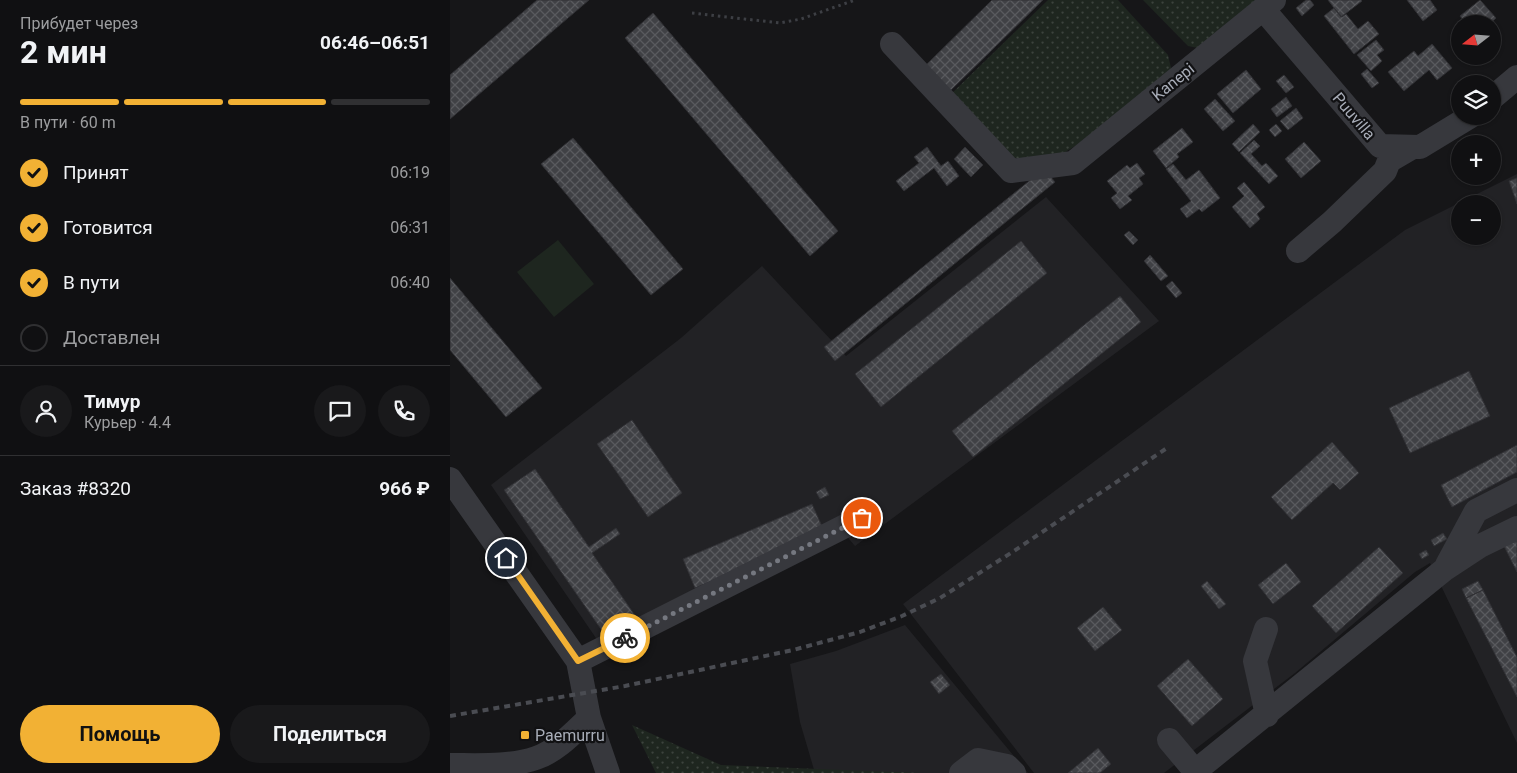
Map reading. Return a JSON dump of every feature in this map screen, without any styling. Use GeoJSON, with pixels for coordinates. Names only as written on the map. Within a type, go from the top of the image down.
{"type":"FeatureCollection","features":[{"type":"Feature","properties":{"kind":"street","name":"Puuvilla"},"geometry":{"type":"LineString","coordinates":[[1268,4],[1380,146],[1420,148],[1457,125]]}},
{"type":"Feature","properties":{"kind":"street","name":"Kanepi"},"geometry":{"type":"LineString","coordinates":[[892,44],[1011,171],[1073,163],[1268,4]]}},
{"type":"Feature","properties":{"kind":"street"},"geometry":{"type":"LineString","coordinates":[[1501,90],[1517,77]]}},
{"type":"Feature","properties":{"kind":"street"},"geometry":{"type":"LineString","coordinates":[[1298,251],[1332,222],[1385,171],[1389,161],[1413,147]]}},
{"type":"Feature","properties":{"kind":"street"},"geometry":{"type":"LineString","coordinates":[[450,479],[578,661],[589,718],[608,773]]}},
{"type":"Feature","properties":{"kind":"street"},"geometry":{"type":"LineString","coordinates":[[1445,568],[1476,511],[1517,490]]}},
{"type":"Feature","properties":{"kind":"street"},"geometry":{"type":"LineString","coordinates":[[578,661],[862,518]]}},
{"type":"Feature","properties":{"kind":"street"},"geometry":{"type":"LineString","coordinates":[[1169,740],[1194,772],[1267,715],[1445,568],[1480,546],[1517,528]]}},
{"type":"Feature","properties":{"kind":"street"},"geometry":{"type":"LineString","coordinates":[[1266,629],[1255,660],[1267,715]]}},
{"type":"Feature","properties":{"kind":"street"},"geometry":{"type":"LineString","coordinates":[[450,766],[491,765],[536,758],[561,743],[589,718]]}},
{"type":"Feature","properties":{"kind":"street"},"geometry":{"type":"LineString","coordinates":[[961,773],[978,760],[1007,766],[1014,773]]}},
{"type":"Feature","properties":{"kind":"street"},"geometry":{"type":"LineString","coordinates":[[491,765],[524,773]]}},
{"type":"Feature","properties":{"kind":"path"},"geometry":{"type":"LineString","coordinates":[[692,13],[780,23],[801,19],[855,0]]}},
{"type":"Feature","properties":{"kind":"shaded area"},"geometry":{"type":"Polygon","coordinates":[[[1048,0],[1118,0],[1168,55],[1171,68],[1166,75],[1077,145],[1060,155],[1027,160],[1011,157],[948,97],[1048,0]]]}},
{"type":"Feature","properties":{"kind":"shaded area"},"geometry":{"type":"Polygon","coordinates":[[[1143,0],[1260,0],[1198,48],[1188,46],[1143,0]]]}},
{"type":"Feature","properties":{"kind":"shaded area"},"geometry":{"type":"Polygon","coordinates":[[[1517,174],[1517,516],[1437,559],[1517,520],[1517,743],[1430,563],[1415,572],[1295,673],[1164,773],[1034,773],[903,604],[1405,230],[1451,207],[1451,245],[1501,245],[1501,195],[1475,195],[1495,185],[1501,185],[1501,182],[1517,174]]]}},
{"type":"Feature","properties":{"kind":"shaded area"},"geometry":{"type":"Polygon","coordinates":[[[1046,197],[1159,321],[855,546],[833,520],[598,641],[491,485],[681,338],[762,266],[846,356],[1046,197]]]}},
{"type":"Feature","properties":{"kind":"shaded area"},"geometry":{"type":"Polygon","coordinates":[[[558,240],[594,284],[554,317],[517,272],[558,240]]]}},
{"type":"Feature","properties":{"kind":"shaded area"},"geometry":{"type":"Polygon","coordinates":[[[905,625],[1028,773],[815,773],[800,722],[790,664],[836,651],[905,625]]]}},
{"type":"Feature","properties":{"kind":"shaded area"},"geometry":{"type":"Polygon","coordinates":[[[632,725],[721,765],[922,773],[656,773],[632,725]]]}},
{"type":"Feature","properties":{"kind":"building"},"geometry":{"type":"Polygon","coordinates":[[[537,0],[589,0],[450,119],[450,75],[537,0]]]}},
{"type":"Feature","properties":{"kind":"building"},"geometry":{"type":"Polygon","coordinates":[[[992,0],[1043,0],[947,94],[922,69],[992,0]]]}},
{"type":"Feature","properties":{"kind":"building"},"geometry":{"type":"Polygon","coordinates":[[[1306,0],[1310,0],[1314,5],[1302,16],[1296,8],[1306,0]]]}},
{"type":"Feature","properties":{"kind":"building"},"geometry":{"type":"Polygon","coordinates":[[[1328,0],[1361,0],[1362,1],[1341,17],[1328,0]]]}},
{"type":"Feature","properties":{"kind":"building"},"geometry":{"type":"Polygon","coordinates":[[[1407,0],[1430,0],[1437,10],[1423,21],[1407,0]]]}},
{"type":"Feature","properties":{"kind":"building"},"geometry":{"type":"Polygon","coordinates":[[[1480,0],[1493,15],[1461,15],[1480,0]]]}},
{"type":"Feature","properties":{"kind":"building"},"geometry":{"type":"Polygon","coordinates":[[[1334,8],[1342,17],[1346,14],[1358,29],[1368,21],[1379,34],[1354,54],[1324,16],[1334,8]]]}},
{"type":"Feature","properties":{"kind":"building"},"geometry":{"type":"Polygon","coordinates":[[[653,13],[838,231],[810,256],[625,38],[653,13]]]}},
{"type":"Feature","properties":{"kind":"building"},"geometry":{"type":"Polygon","coordinates":[[[1376,40],[1384,50],[1377,55],[1382,61],[1371,71],[1357,55],[1376,40]]]}},
{"type":"Feature","properties":{"kind":"building"},"geometry":{"type":"Polygon","coordinates":[[[1432,44],[1452,68],[1437,80],[1429,70],[1404,91],[1388,72],[1414,51],[1418,56],[1432,44]]]}},
{"type":"Feature","properties":{"kind":"building"},"geometry":{"type":"Polygon","coordinates":[[[1367,69],[1379,83],[1372,88],[1361,74],[1367,69]]]}},
{"type":"Feature","properties":{"kind":"building"},"geometry":{"type":"Polygon","coordinates":[[[1246,70],[1261,89],[1233,113],[1217,94],[1246,70]]]}},
{"type":"Feature","properties":{"kind":"building"},"geometry":{"type":"Polygon","coordinates":[[[1284,75],[1294,87],[1286,93],[1276,81],[1284,75]]]}},
{"type":"Feature","properties":{"kind":"building"},"geometry":{"type":"Polygon","coordinates":[[[1286,97],[1292,106],[1277,117],[1271,109],[1286,97]]]}},
{"type":"Feature","properties":{"kind":"building"},"geometry":{"type":"Polygon","coordinates":[[[1215,99],[1235,121],[1223,131],[1204,109],[1215,99]]]}},
{"type":"Feature","properties":{"kind":"building"},"geometry":{"type":"Polygon","coordinates":[[[1296,108],[1303,118],[1288,130],[1280,121],[1296,108]]]}},
{"type":"Feature","properties":{"kind":"building"},"geometry":{"type":"Polygon","coordinates":[[[1253,124],[1260,132],[1239,152],[1232,144],[1253,124]]]}},
{"type":"Feature","properties":{"kind":"building"},"geometry":{"type":"Polygon","coordinates":[[[1276,124],[1282,131],[1275,137],[1269,130],[1276,124]]]}},
{"type":"Feature","properties":{"kind":"building"},"geometry":{"type":"Polygon","coordinates":[[[1182,128],[1193,142],[1177,154],[1179,157],[1166,168],[1153,151],[1182,128]]]}},
{"type":"Feature","properties":{"kind":"building"},"geometry":{"type":"Polygon","coordinates":[[[573,138],[683,269],[651,295],[541,164],[573,138]]]}},
{"type":"Feature","properties":{"kind":"building"},"geometry":{"type":"Polygon","coordinates":[[[1254,140],[1260,146],[1251,154],[1262,166],[1266,163],[1278,176],[1269,184],[1240,153],[1254,140]]]}},
{"type":"Feature","properties":{"kind":"building"},"geometry":{"type":"Polygon","coordinates":[[[1304,142],[1321,161],[1301,178],[1285,159],[1304,142]]]}},
{"type":"Feature","properties":{"kind":"building"},"geometry":{"type":"Polygon","coordinates":[[[927,147],[941,166],[948,161],[959,176],[947,186],[934,168],[904,191],[896,181],[919,163],[914,157],[927,147]]]}},
{"type":"Feature","properties":{"kind":"building"},"geometry":{"type":"Polygon","coordinates":[[[965,147],[983,165],[971,177],[954,159],[965,147]]]}},
{"type":"Feature","properties":{"kind":"building"},"geometry":{"type":"Polygon","coordinates":[[[1137,163],[1145,174],[1139,178],[1143,184],[1128,196],[1132,200],[1120,209],[1111,198],[1117,193],[1107,181],[1127,165],[1130,168],[1137,163]]]}},
{"type":"Feature","properties":{"kind":"building"},"geometry":{"type":"Polygon","coordinates":[[[1173,164],[1186,180],[1199,170],[1220,198],[1202,212],[1199,209],[1187,218],[1180,209],[1191,201],[1166,169],[1173,164]]]}},
{"type":"Feature","properties":{"kind":"building"},"geometry":{"type":"Polygon","coordinates":[[[1044,169],[1055,182],[835,361],[824,347],[1044,169]]]}},
{"type":"Feature","properties":{"kind":"building"},"geometry":{"type":"Polygon","coordinates":[[[1517,178],[1517,204],[1509,181],[1517,178]]]}},
{"type":"Feature","properties":{"kind":"building"},"geometry":{"type":"Polygon","coordinates":[[[1244,182],[1265,207],[1257,214],[1260,219],[1250,228],[1232,207],[1244,196],[1237,188],[1244,182]]]}},
{"type":"Feature","properties":{"kind":"building"},"geometry":{"type":"Polygon","coordinates":[[[1129,231],[1138,240],[1133,245],[1124,235],[1129,231]]]}},
{"type":"Feature","properties":{"kind":"building"},"geometry":{"type":"Polygon","coordinates":[[[1021,241],[1047,273],[881,407],[855,374],[1021,241]]]}},
{"type":"Feature","properties":{"kind":"building"},"geometry":{"type":"Polygon","coordinates":[[[1150,255],[1168,276],[1161,281],[1144,261],[1150,255]]]}},
{"type":"Feature","properties":{"kind":"building"},"geometry":{"type":"Polygon","coordinates":[[[450,278],[542,388],[506,417],[450,350],[450,278]]]}},
{"type":"Feature","properties":{"kind":"building"},"geometry":{"type":"Polygon","coordinates":[[[1172,281],[1182,293],[1176,298],[1166,286],[1172,281]]]}},
{"type":"Feature","properties":{"kind":"building"},"geometry":{"type":"Polygon","coordinates":[[[1120,296],[1141,322],[973,457],[952,431],[1120,296]]]}},
{"type":"Feature","properties":{"kind":"building"},"geometry":{"type":"Polygon","coordinates":[[[1469,371],[1490,416],[1410,453],[1389,408],[1469,371]]]}},
{"type":"Feature","properties":{"kind":"building"},"geometry":{"type":"Polygon","coordinates":[[[632,420],[682,493],[648,517],[597,444],[632,420]]]}},
{"type":"Feature","properties":{"kind":"building"},"geometry":{"type":"Polygon","coordinates":[[[1332,442],[1359,473],[1340,490],[1333,483],[1292,520],[1271,497],[1332,442]]]}},
{"type":"Feature","properties":{"kind":"building"},"geometry":{"type":"Polygon","coordinates":[[[1517,445],[1517,472],[1452,507],[1441,485],[1517,445]]]}},
{"type":"Feature","properties":{"kind":"building"},"geometry":{"type":"Polygon","coordinates":[[[535,469],[589,547],[616,528],[620,534],[592,553],[634,614],[605,635],[504,490],[535,469]]]}},
{"type":"Feature","properties":{"kind":"building"},"geometry":{"type":"Polygon","coordinates":[[[825,487],[829,495],[820,499],[816,492],[825,487]]]}},
{"type":"Feature","properties":{"kind":"building"},"geometry":{"type":"Polygon","coordinates":[[[812,504],[825,533],[695,588],[683,559],[812,504]]]}},
{"type":"Feature","properties":{"kind":"building"},"geometry":{"type":"Polygon","coordinates":[[[1443,533],[1447,539],[1434,546],[1431,540],[1443,533]]]}},
{"type":"Feature","properties":{"kind":"building"},"geometry":{"type":"Polygon","coordinates":[[[1517,535],[1517,572],[1502,542],[1517,535]]]}},
{"type":"Feature","properties":{"kind":"building"},"geometry":{"type":"Polygon","coordinates":[[[1379,547],[1403,573],[1336,633],[1312,606],[1379,547]]]}},
{"type":"Feature","properties":{"kind":"building"},"geometry":{"type":"Polygon","coordinates":[[[1426,550],[1429,555],[1422,559],[1419,554],[1426,550]]]}},
{"type":"Feature","properties":{"kind":"building"},"geometry":{"type":"Polygon","coordinates":[[[1286,563],[1301,582],[1273,604],[1258,585],[1286,563]]]}},
{"type":"Feature","properties":{"kind":"building"},"geometry":{"type":"Polygon","coordinates":[[[1207,581],[1226,604],[1219,609],[1201,586],[1207,581]]]}},
{"type":"Feature","properties":{"kind":"building"},"geometry":{"type":"Polygon","coordinates":[[[1478,581],[1483,590],[1466,598],[1462,589],[1478,581]]]}},
{"type":"Feature","properties":{"kind":"building"},"geometry":{"type":"Polygon","coordinates":[[[1483,590],[1517,657],[1517,697],[1466,598],[1483,590]]]}},
{"type":"Feature","properties":{"kind":"building"},"geometry":{"type":"Polygon","coordinates":[[[1103,607],[1122,630],[1095,651],[1077,628],[1103,607]]]}},
{"type":"Feature","properties":{"kind":"building"},"geometry":{"type":"Polygon","coordinates":[[[1188,659],[1223,699],[1192,726],[1157,686],[1188,659]]]}},
{"type":"Feature","properties":{"kind":"building"},"geometry":{"type":"Polygon","coordinates":[[[941,674],[950,685],[939,694],[930,682],[941,674]]]}},
{"type":"Feature","properties":{"kind":"building"},"geometry":{"type":"Polygon","coordinates":[[[1098,748],[1111,764],[1100,773],[1068,773],[1098,748]]]}},
{"type":"Feature","properties":{"kind":"railway"},"geometry":{"type":"LineString","coordinates":[[450,716],[625,686],[793,650],[860,632],[902,616],[940,598],[1014,551],[1167,448]]}},
{"type":"Feature","properties":{"kind":"way so far"},"geometry":{"type":"LineString","coordinates":[[625,638],[862,518]]}},
{"type":"Feature","properties":{"kind":"place","name":"Paemurru"},"geometry":{"type":"Point","coordinates":[525,735]}},
{"type":"Feature","properties":{"kind":"route"},"geometry":{"type":"LineString","coordinates":[[506,558],[578,661],[625,638]]}}]}
